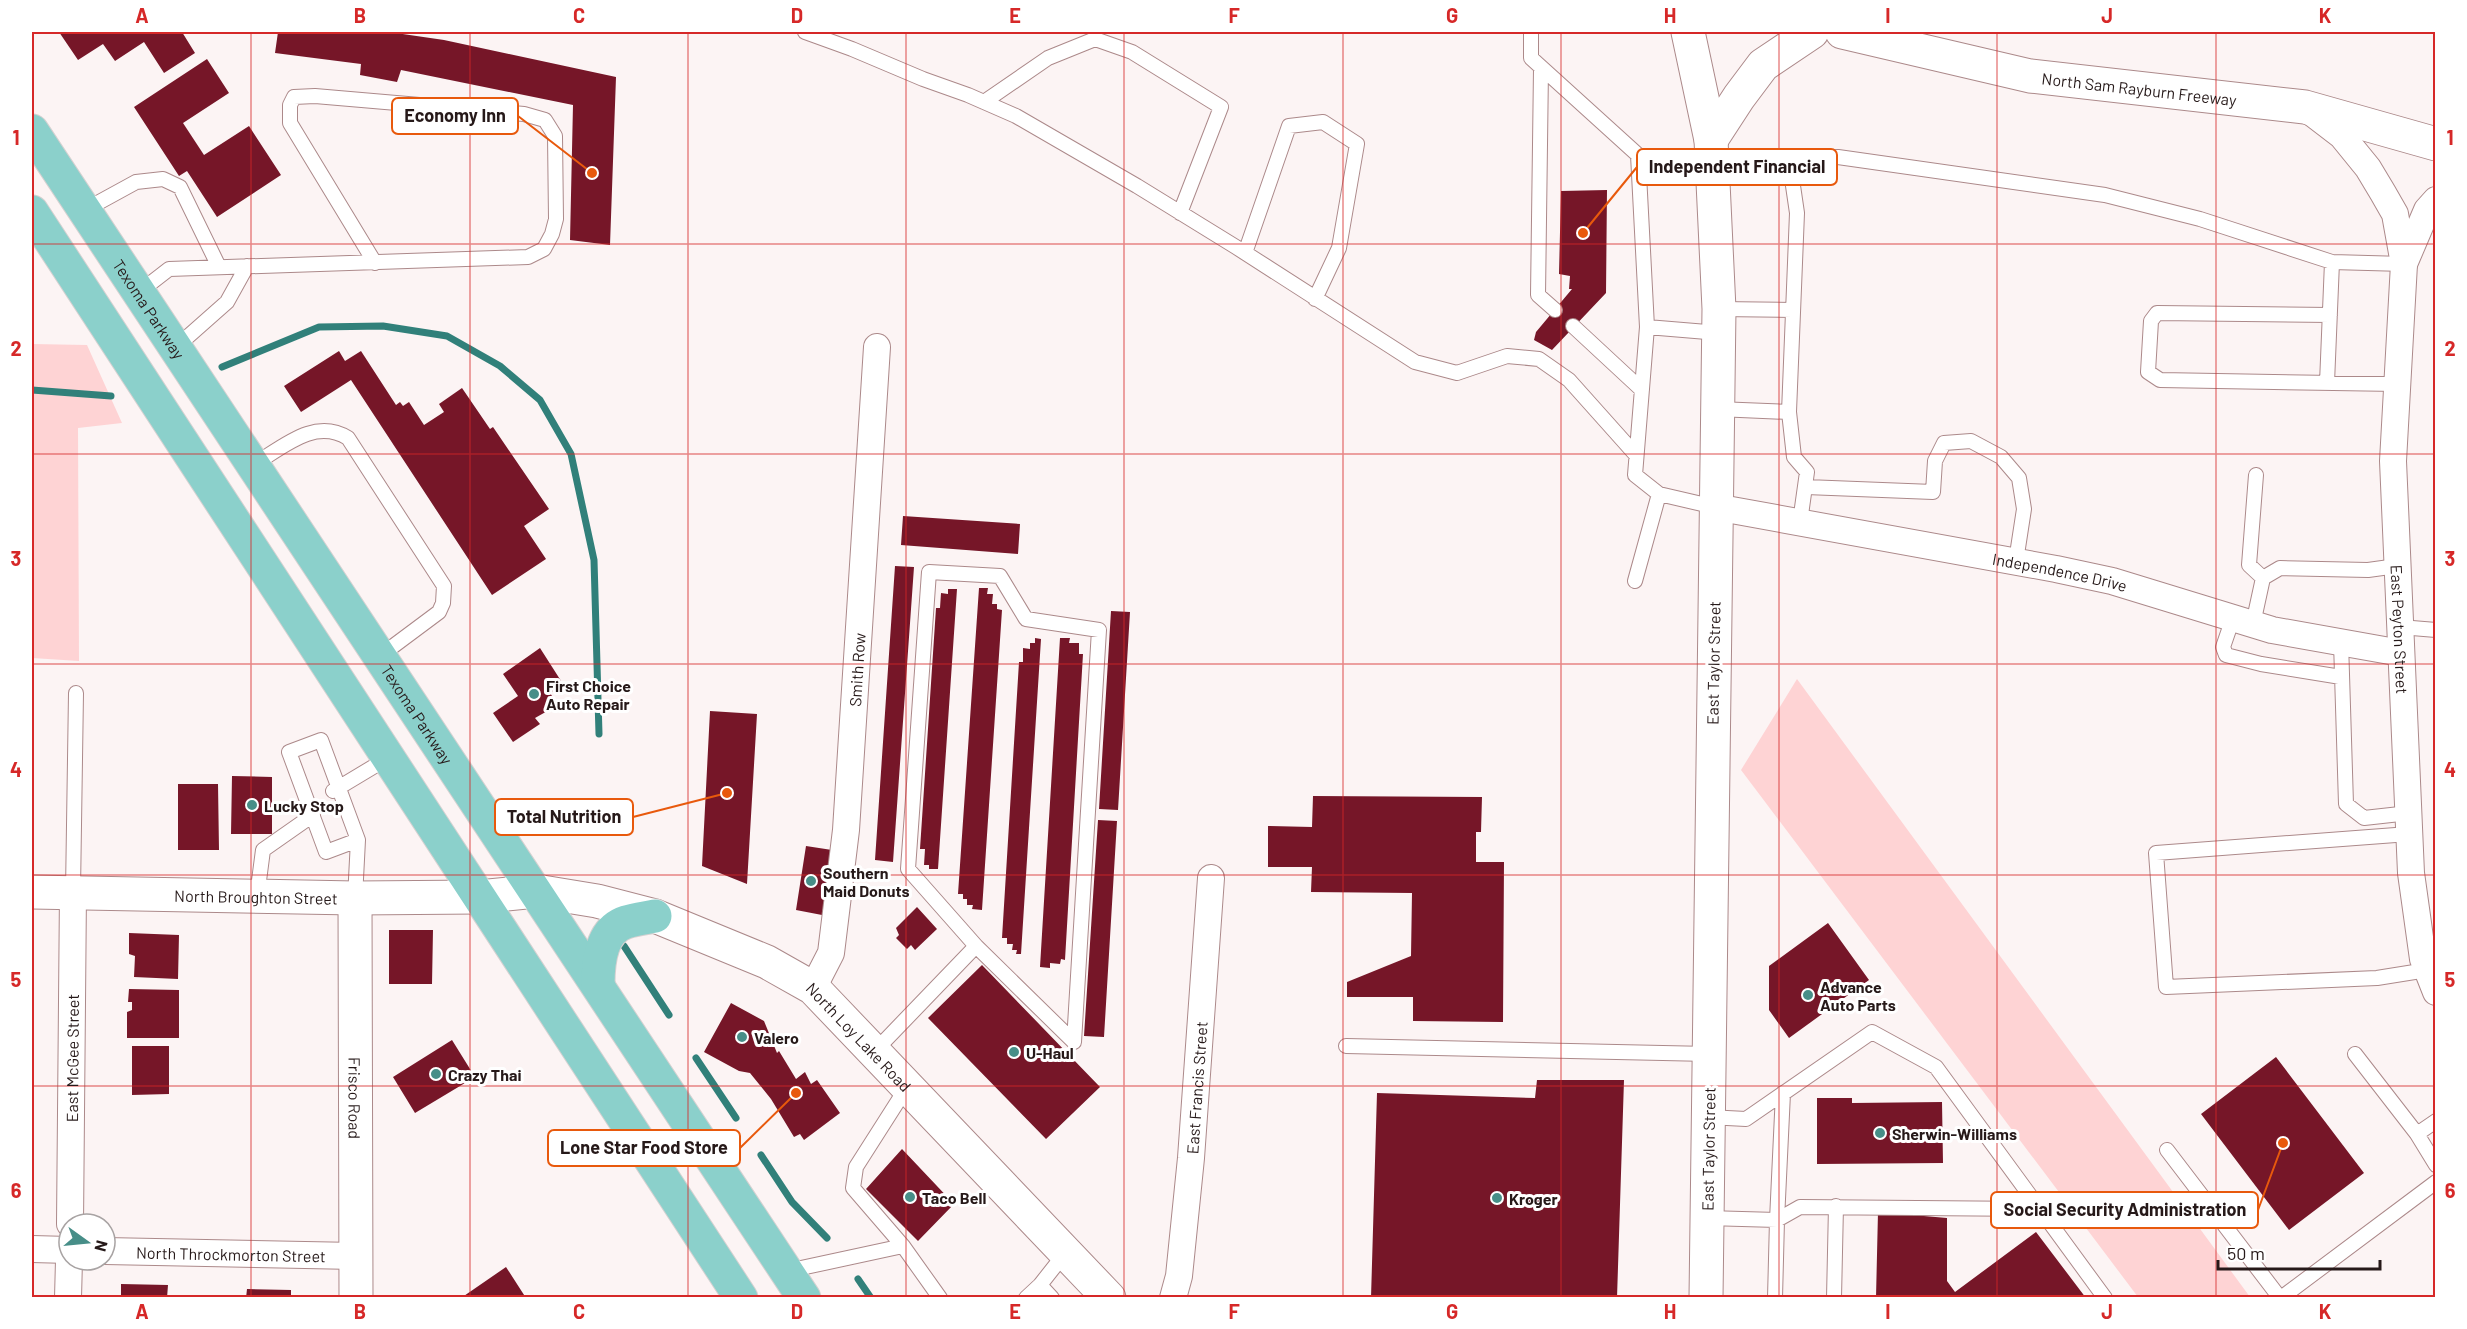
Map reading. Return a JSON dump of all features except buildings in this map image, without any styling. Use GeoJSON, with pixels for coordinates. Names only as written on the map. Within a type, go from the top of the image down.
{"type":"FeatureCollection","features":[{"type":"Feature","properties":{"kind":"main road","name":"East Taylor Street"},"geometry":{"type":"LineString","coordinates":[[1688,32],[1711,140],[1719,321],[1706,1298]]}},
{"type":"Feature","properties":{"kind":"main road"},"geometry":{"type":"LineString","coordinates":[[1711,140],[1739,96],[1763,65],[1812,32]]}},
{"type":"Feature","properties":{"kind":"main road","name":"North Sam Rayburn Freeway"},"geometry":{"type":"LineString","coordinates":[[1842,32],[2030,76],[2305,107],[2436,144]]}},
{"type":"Feature","properties":{"kind":"main road","name":"Texoma Parkway"},"geometry":{"type":"LineString","coordinates":[[32,131],[795,1284]]}},
{"type":"Feature","properties":{"kind":"main road"},"geometry":{"type":"LineString","coordinates":[[32,212],[741,1298]]}},
{"type":"Feature","properties":{"kind":"main road"},"geometry":{"type":"LineString","coordinates":[[91,300],[138,293]]}},
{"type":"Feature","properties":{"kind":"main road","name":"North Loy Lake Road"},"geometry":{"type":"LineString","coordinates":[[536,891],[597,901],[654,915],[767,962],[813,988],[1109,1298]]}},
{"type":"Feature","properties":{"kind":"main road","name":"North Broughton Street"},"geometry":{"type":"LineString","coordinates":[[32,892],[355,898],[479,897],[536,891]]}},
{"type":"Feature","properties":{"kind":"main road","name":"Frisco Road"},"geometry":{"type":"LineString","coordinates":[[355,898],[356,1298]]}},
{"type":"Feature","properties":{"kind":"main road"},"geometry":{"type":"LineString","coordinates":[[598,984],[598,964],[601,951],[615,928],[624,922],[654,915]]}},
{"type":"Feature","properties":{"kind":"street","name":"East Peyton Street"},"geometry":{"type":"LineString","coordinates":[[2305,107],[2342,136],[2368,168],[2395,214],[2404,264],[2392,461],[2413,884],[2423,959],[2431,981]]}},
{"type":"Feature","properties":{"kind":"street","name":"East Peyton Street"},"geometry":{"type":"LineString","coordinates":[[2404,264],[2427,210],[2436,200]]}},
{"type":"Feature","properties":{"kind":"street","name":"Smith Row"},"geometry":{"type":"LineString","coordinates":[[813,988],[831,953],[846,830],[876,347]]}},
{"type":"Feature","properties":{"kind":"street","name":"Independence Drive"},"geometry":{"type":"LineString","coordinates":[[1715,507],[2016,561],[2112,581],[2243,621],[2401,652]]}},
{"type":"Feature","properties":{"kind":"street","name":"East Francis Street"},"geometry":{"type":"LineString","coordinates":[[1173,1298],[1179,1276],[1191,1158],[1211,878]]}},
{"type":"Feature","properties":{"kind":"street","name":"East McGee Street"},"geometry":{"type":"LineString","coordinates":[[70,1212],[73,891]]}},
{"type":"Feature","properties":{"kind":"street"},"geometry":{"type":"LineString","coordinates":[[32,1249],[57,1250]]}},
{"type":"Feature","properties":{"kind":"street","name":"North Throckmorton Street"},"geometry":{"type":"LineString","coordinates":[[117,1251],[356,1256]]}},
{"type":"Feature","properties":{"kind":"street"},"geometry":{"type":"LineString","coordinates":[[68,1298],[69,1272]]}},
{"type":"Feature","properties":{"kind":"lane"},"geometry":{"type":"LineString","coordinates":[[805,32],[1016,116],[1245,253],[1415,362],[1457,373],[1508,356],[1539,359],[1569,380],[1636,454]]}},
{"type":"Feature","properties":{"kind":"lane"},"geometry":{"type":"LineString","coordinates":[[1531,32],[1531,58],[1638,155],[1647,327],[1635,475],[1659,494],[1715,507]]}},
{"type":"Feature","properties":{"kind":"lane"},"geometry":{"type":"LineString","coordinates":[[984,102],[1048,58],[1095,39],[1132,52],[1221,107],[1180,213]]}},
{"type":"Feature","properties":{"kind":"lane"},"geometry":{"type":"LineString","coordinates":[[1541,69],[1538,295],[1555,310]]}},
{"type":"Feature","properties":{"kind":"lane"},"geometry":{"type":"LineString","coordinates":[[138,293],[169,269],[528,258],[544,249],[552,234],[556,219],[555,136],[545,120],[524,114],[315,96],[294,98],[290,105],[290,123],[375,262]]}},
{"type":"Feature","properties":{"kind":"lane"},"geometry":{"type":"LineString","coordinates":[[1245,253],[1289,126],[1323,122],[1357,144],[1339,248],[1316,299]]}},
{"type":"Feature","properties":{"kind":"lane"},"geometry":{"type":"LineString","coordinates":[[1800,522],[1807,472],[1794,457],[1789,412],[1797,213],[1792,179],[1799,164],[1814,158],[1838,158],[2105,195],[2200,219],[2332,262],[2404,264]]}},
{"type":"Feature","properties":{"kind":"lane"},"geometry":{"type":"LineString","coordinates":[[83,211],[136,182],[163,179],[180,187],[219,267]]}},
{"type":"Feature","properties":{"kind":"lane"},"geometry":{"type":"LineString","coordinates":[[2327,383],[2332,262]]}},
{"type":"Feature","properties":{"kind":"lane"},"geometry":{"type":"LineString","coordinates":[[175,348],[226,302],[247,266]]}},
{"type":"Feature","properties":{"kind":"lane"},"geometry":{"type":"LineString","coordinates":[[1647,327],[1719,321],[1792,309]]}},
{"type":"Feature","properties":{"kind":"lane"},"geometry":{"type":"LineString","coordinates":[[2330,315],[2157,312],[2151,321],[2148,372],[2160,380],[2397,384]]}},
{"type":"Feature","properties":{"kind":"lane"},"geometry":{"type":"LineString","coordinates":[[1573,326],[1642,390]]}},
{"type":"Feature","properties":{"kind":"lane"},"geometry":{"type":"LineString","coordinates":[[1717,409],[1789,412]]}},
{"type":"Feature","properties":{"kind":"lane"},"geometry":{"type":"LineString","coordinates":[[253,465],[309,432],[322,430],[338,432],[348,438],[444,586],[443,603],[439,612],[380,656]]}},
{"type":"Feature","properties":{"kind":"lane"},"geometry":{"type":"LineString","coordinates":[[1806,487],[1933,492],[1935,461],[1944,443],[1971,441],[2001,457],[2019,478],[2024,508],[2016,561]]}},
{"type":"Feature","properties":{"kind":"lane"},"geometry":{"type":"LineString","coordinates":[[2256,476],[2249,565],[2263,578]]}},
{"type":"Feature","properties":{"kind":"lane"},"geometry":{"type":"LineString","coordinates":[[1635,581],[1659,494]]}},
{"type":"Feature","properties":{"kind":"lane"},"geometry":{"type":"LineString","coordinates":[[2341,677],[2226,655],[2223,647],[2243,621],[2263,578],[2280,568],[2368,570],[2397,566]]}},
{"type":"Feature","properties":{"kind":"lane"},"geometry":{"type":"LineString","coordinates":[[929,572],[1000,576],[1026,619],[1100,630],[1074,1042],[976,946],[908,869],[929,572]]}},
{"type":"Feature","properties":{"kind":"lane"},"geometry":{"type":"LineString","coordinates":[[2400,627],[2436,630]]}},
{"type":"Feature","properties":{"kind":"lane"},"geometry":{"type":"LineString","coordinates":[[2341,642],[2346,804],[2364,819],[2409,824]]}},
{"type":"Feature","properties":{"kind":"lane"},"geometry":{"type":"LineString","coordinates":[[73,891],[76,693]]}},
{"type":"Feature","properties":{"kind":"lane"},"geometry":{"type":"LineString","coordinates":[[355,898],[358,840],[345,818],[327,768],[321,740],[290,752],[302,778],[313,815],[321,828],[326,852],[358,840]]}},
{"type":"Feature","properties":{"kind":"lane"},"geometry":{"type":"LineString","coordinates":[[335,790],[388,758]]}},
{"type":"Feature","properties":{"kind":"lane"},"geometry":{"type":"LineString","coordinates":[[257,896],[262,850],[313,815]]}},
{"type":"Feature","properties":{"kind":"lane"},"geometry":{"type":"LineString","coordinates":[[2409,824],[2156,853],[2166,987],[2377,978],[2431,981]]}},
{"type":"Feature","properties":{"kind":"lane"},"geometry":{"type":"LineString","coordinates":[[874,1052],[976,946]]}},
{"type":"Feature","properties":{"kind":"lane"},"geometry":{"type":"LineString","coordinates":[[1708,1117],[1746,1119],[1872,1032],[1936,1067],[2105,1298]]}},
{"type":"Feature","properties":{"kind":"lane"},"geometry":{"type":"LineString","coordinates":[[1346,1046],[1709,1054]]}},
{"type":"Feature","properties":{"kind":"lane"},"geometry":{"type":"LineString","coordinates":[[2355,1054],[2416,1134],[2436,1166]]}},
{"type":"Feature","properties":{"kind":"lane"},"geometry":{"type":"LineString","coordinates":[[907,1087],[856,1167],[853,1188],[903,1246],[940,1298]]}},
{"type":"Feature","properties":{"kind":"lane"},"geometry":{"type":"LineString","coordinates":[[1775,1298],[1783,1093]]}},
{"type":"Feature","properties":{"kind":"lane"},"geometry":{"type":"LineString","coordinates":[[2416,1134],[2436,1121]]}},
{"type":"Feature","properties":{"kind":"lane"},"geometry":{"type":"LineString","coordinates":[[2167,1150],[2281,1298],[2436,1182]]}},
{"type":"Feature","properties":{"kind":"lane"},"geometry":{"type":"LineString","coordinates":[[1707,1218],[1778,1220],[1800,1207],[1836,1206],[2040,1209]]}},
{"type":"Feature","properties":{"kind":"lane"},"geometry":{"type":"LineString","coordinates":[[1834,1298],[1836,1206]]}},
{"type":"Feature","properties":{"kind":"lane"},"geometry":{"type":"LineString","coordinates":[[795,1284],[903,1246]]}},
{"type":"Feature","properties":{"kind":"lane"},"geometry":{"type":"LineString","coordinates":[[1026,1298],[1040,1285],[1066,1252]]}},
{"type":"Feature","properties":{"kind":"lane"},"geometry":{"type":"LineString","coordinates":[[1040,1285],[1052,1298]]}},
{"type":"Feature","properties":{"kind":"shaded area"},"geometry":{"type":"Polygon","coordinates":[[[32,344],[87,345],[122,423],[78,428],[79,661],[32,658],[32,344]]]}},
{"type":"Feature","properties":{"kind":"shaded area"},"geometry":{"type":"Polygon","coordinates":[[[1797,679],[2250,1297],[2138,1297],[1741,770],[1797,679]]]}},
{"type":"Feature","properties":{"kind":"waterway"},"geometry":{"type":"LineString","coordinates":[[222,367],[319,327],[383,326],[447,336],[500,366],[540,400],[571,454],[594,560],[599,734]]}},
{"type":"Feature","properties":{"kind":"waterway"},"geometry":{"type":"LineString","coordinates":[[32,390],[111,396]]}},
{"type":"Feature","properties":{"kind":"waterway"},"geometry":{"type":"LineString","coordinates":[[624,946],[669,1015]]}},
{"type":"Feature","properties":{"kind":"waterway"},"geometry":{"type":"LineString","coordinates":[[696,1058],[736,1118]]}},
{"type":"Feature","properties":{"kind":"waterway"},"geometry":{"type":"LineString","coordinates":[[761,1155],[792,1202],[827,1238]]}},
{"type":"Feature","properties":{"kind":"waterway"},"geometry":{"type":"LineString","coordinates":[[858,1279],[871,1298]]}},
{"type":"Feature","properties":{"kind":"place","name":"Economy Inn"},"geometry":{"type":"Point","coordinates":[592,173]}},
{"type":"Feature","properties":{"kind":"place","name":"Independent Financial"},"geometry":{"type":"Point","coordinates":[1583,233]}},
{"type":"Feature","properties":{"kind":"place","name":"First Choice Auto Repair"},"geometry":{"type":"Point","coordinates":[534,694]}},
{"type":"Feature","properties":{"kind":"place","name":"Total Nutrition"},"geometry":{"type":"Point","coordinates":[727,793]}},
{"type":"Feature","properties":{"kind":"place","name":"Lucky Stop"},"geometry":{"type":"Point","coordinates":[252,805]}},
{"type":"Feature","properties":{"kind":"place","name":"Southern Maid Donuts"},"geometry":{"type":"Point","coordinates":[811,881]}},
{"type":"Feature","properties":{"kind":"place","name":"Advance Auto Parts"},"geometry":{"type":"Point","coordinates":[1808,995]}},
{"type":"Feature","properties":{"kind":"place","name":"Valero"},"geometry":{"type":"Point","coordinates":[742,1037]}},
{"type":"Feature","properties":{"kind":"place","name":"U-Haul"},"geometry":{"type":"Point","coordinates":[1014,1052]}},
{"type":"Feature","properties":{"kind":"place","name":"Crazy Thai"},"geometry":{"type":"Point","coordinates":[436,1074]}},
{"type":"Feature","properties":{"kind":"place","name":"Lone Star Food Store"},"geometry":{"type":"Point","coordinates":[796,1093]}},
{"type":"Feature","properties":{"kind":"place","name":"Sherwin-Williams"},"geometry":{"type":"Point","coordinates":[1880,1133]}},
{"type":"Feature","properties":{"kind":"place","name":"Social Security Administration"},"geometry":{"type":"Point","coordinates":[2283,1143]}},
{"type":"Feature","properties":{"kind":"place","name":"Taco Bell"},"geometry":{"type":"Point","coordinates":[910,1197]}},
{"type":"Feature","properties":{"kind":"place","name":"Kroger"},"geometry":{"type":"Point","coordinates":[1497,1198]}}]}
